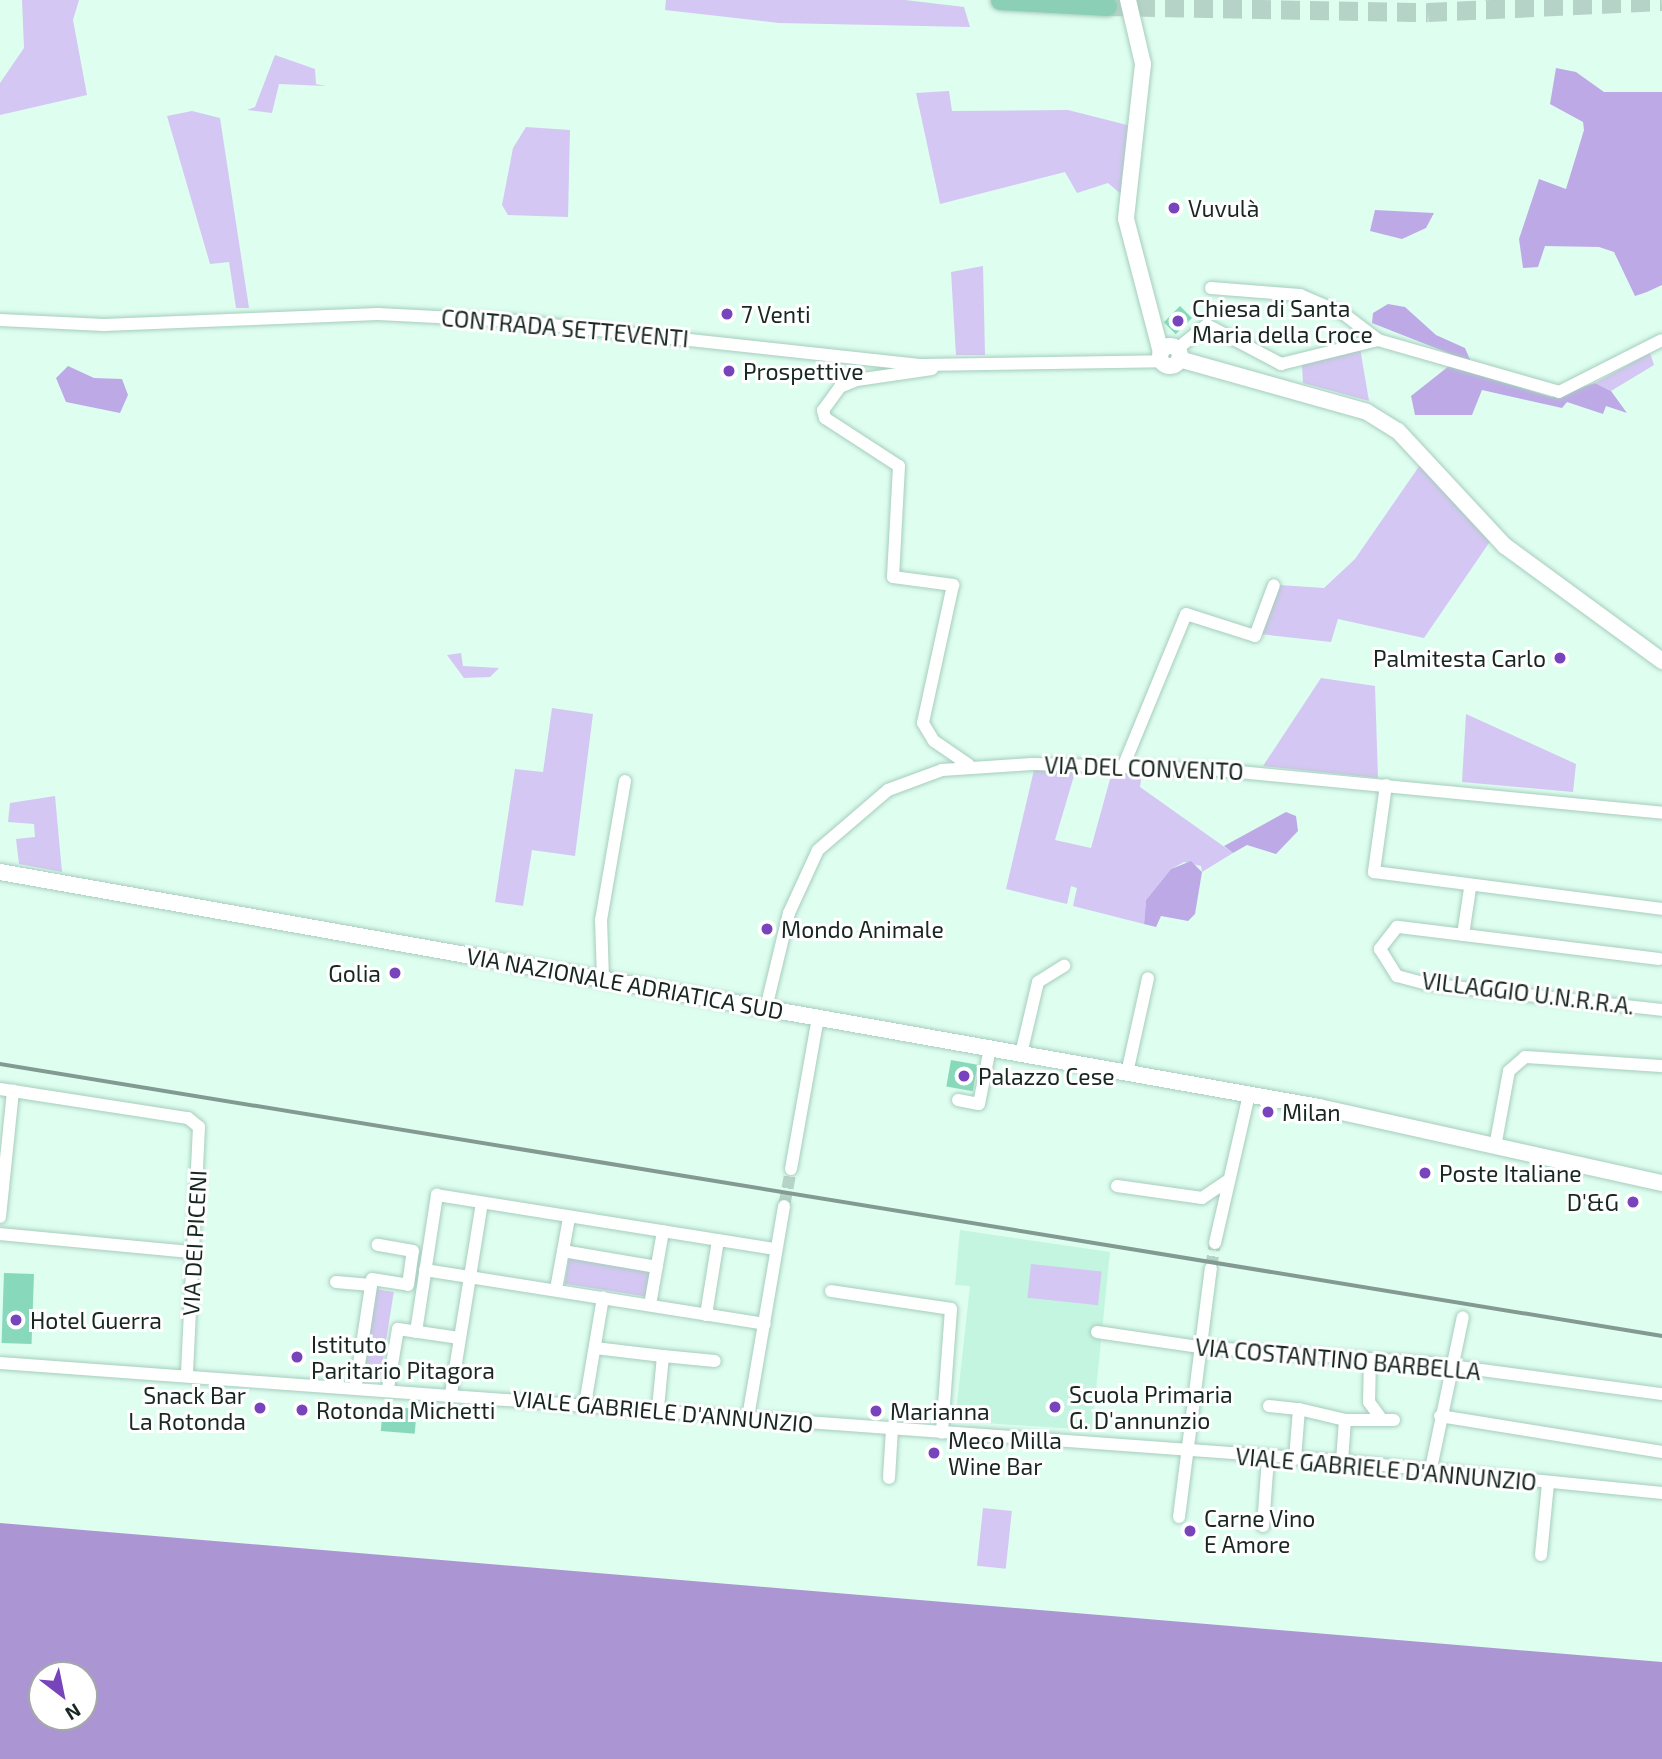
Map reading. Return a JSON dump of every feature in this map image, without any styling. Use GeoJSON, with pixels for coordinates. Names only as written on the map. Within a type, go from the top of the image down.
{"type":"FeatureCollection","features":[{"type":"Feature","properties":{"kind":"highway"},"geometry":{"type":"LineString","coordinates":[[1000,0],[1107,6]]}},
{"type":"Feature","properties":{"kind":"main road"},"geometry":{"type":"LineString","coordinates":[[1128,0],[1143,64],[1126,219],[1143,298],[1169,354],[1367,412],[1398,430],[1505,545],[1662,661]]}},
{"type":"Feature","properties":{"kind":"main road","name":"VIA NAZIONALE ADRIATICA SUD"},"geometry":{"type":"LineString","coordinates":[[0,872],[1249,1094],[1662,1183]]}},
{"type":"Feature","properties":{"kind":"street"},"geometry":{"type":"LineString","coordinates":[[1211,288],[1300,295],[1344,314],[1378,340],[1559,392],[1662,340]]}},
{"type":"Feature","properties":{"kind":"street","name":"CONTRADA SETTEVENTI"},"geometry":{"type":"LineString","coordinates":[[0,320],[104,325],[387,314],[515,321],[942,365],[1169,354]]}},
{"type":"Feature","properties":{"kind":"street"},"geometry":{"type":"LineString","coordinates":[[1169,354],[1207,325],[1281,364],[1378,340]]}},
{"type":"Feature","properties":{"kind":"street"},"geometry":{"type":"LineString","coordinates":[[942,365],[857,380],[840,387],[823,410],[825,418],[899,466],[893,578],[953,585],[923,723],[934,741],[969,765]]}},
{"type":"Feature","properties":{"kind":"street"},"geometry":{"type":"LineString","coordinates":[[1122,767],[1186,614],[1255,636],[1275,585]]}},
{"type":"Feature","properties":{"kind":"street","name":"VIA DEL CONVENTO"},"geometry":{"type":"LineString","coordinates":[[766,1008],[800,882],[825,842],[888,789],[969,765],[1122,767],[1387,785],[1662,813]]}},
{"type":"Feature","properties":{"kind":"street"},"geometry":{"type":"LineString","coordinates":[[603,979],[601,920],[625,781]]}},
{"type":"Feature","properties":{"kind":"street"},"geometry":{"type":"LineString","coordinates":[[1387,785],[1374,872],[1470,888],[1662,909]]}},
{"type":"Feature","properties":{"kind":"street"},"geometry":{"type":"LineString","coordinates":[[1464,935],[1470,888]]}},
{"type":"Feature","properties":{"kind":"street","name":"VILLAGGIO U.N.R.R.A."},"geometry":{"type":"LineString","coordinates":[[1659,959],[1397,927],[1384,936],[1381,956],[1397,976],[1427,984],[1662,1010]]}},
{"type":"Feature","properties":{"kind":"street"},"geometry":{"type":"LineString","coordinates":[[1021,1054],[1038,982],[1064,967]]}},
{"type":"Feature","properties":{"kind":"street"},"geometry":{"type":"LineString","coordinates":[[1126,1073],[1148,978]]}},
{"type":"Feature","properties":{"kind":"street"},"geometry":{"type":"LineString","coordinates":[[791,1168],[818,1018]]}},
{"type":"Feature","properties":{"kind":"street"},"geometry":{"type":"LineString","coordinates":[[958,1100],[979,1104],[990,1048]]}},
{"type":"Feature","properties":{"kind":"street"},"geometry":{"type":"LineString","coordinates":[[1494,1147],[1509,1071],[1525,1057],[1662,1066]]}},
{"type":"Feature","properties":{"kind":"street"},"geometry":{"type":"LineString","coordinates":[[0,1217],[6,1090]]}},
{"type":"Feature","properties":{"kind":"street","name":"VIA DEI PICENI"},"geometry":{"type":"LineString","coordinates":[[6,1090],[188,1118],[200,1127],[181,1374]]}},
{"type":"Feature","properties":{"kind":"street"},"geometry":{"type":"LineString","coordinates":[[1215,1242],[1249,1094]]}},
{"type":"Feature","properties":{"kind":"street"},"geometry":{"type":"LineString","coordinates":[[1116,1186],[1202,1198],[1227,1181]]}},
{"type":"Feature","properties":{"kind":"street"},"geometry":{"type":"LineString","coordinates":[[416,1332],[437,1195],[776,1249]]}},
{"type":"Feature","properties":{"kind":"street"},"geometry":{"type":"LineString","coordinates":[[451,1394],[482,1203]]}},
{"type":"Feature","properties":{"kind":"street"},"geometry":{"type":"LineString","coordinates":[[748,1417],[784,1206]]}},
{"type":"Feature","properties":{"kind":"street"},"geometry":{"type":"LineString","coordinates":[[556,1289],[569,1218]]}},
{"type":"Feature","properties":{"kind":"street"},"geometry":{"type":"LineString","coordinates":[[650,1305],[663,1231]]}},
{"type":"Feature","properties":{"kind":"street"},"geometry":{"type":"LineString","coordinates":[[0,1234],[192,1252]]}},
{"type":"Feature","properties":{"kind":"street"},"geometry":{"type":"LineString","coordinates":[[706,1315],[718,1240]]}},
{"type":"Feature","properties":{"kind":"street"},"geometry":{"type":"LineString","coordinates":[[356,1384],[372,1279],[408,1285],[413,1251],[377,1245]]}},
{"type":"Feature","properties":{"kind":"street"},"geometry":{"type":"LineString","coordinates":[[563,1251],[657,1267]]}},
{"type":"Feature","properties":{"kind":"street"},"geometry":{"type":"LineString","coordinates":[[1179,1517],[1198,1348],[1211,1268]]}},
{"type":"Feature","properties":{"kind":"street"},"geometry":{"type":"LineString","coordinates":[[425,1270],[765,1324]]}},
{"type":"Feature","properties":{"kind":"street"},"geometry":{"type":"LineString","coordinates":[[335,1282],[371,1285]]}},
{"type":"Feature","properties":{"kind":"street"},"geometry":{"type":"LineString","coordinates":[[831,1291],[951,1309],[942,1433]]}},
{"type":"Feature","properties":{"kind":"street"},"geometry":{"type":"LineString","coordinates":[[585,1404],[603,1298]]}},
{"type":"Feature","properties":{"kind":"street"},"geometry":{"type":"LineString","coordinates":[[1430,1473],[1463,1317]]}},
{"type":"Feature","properties":{"kind":"street"},"geometry":{"type":"LineString","coordinates":[[388,1388],[397,1331],[459,1338]]}},
{"type":"Feature","properties":{"kind":"street","name":"VIA COSTANTINO BARBELLA"},"geometry":{"type":"LineString","coordinates":[[1097,1332],[1198,1348],[1370,1359],[1662,1394]]}},
{"type":"Feature","properties":{"kind":"street"},"geometry":{"type":"LineString","coordinates":[[595,1348],[715,1361]]}},
{"type":"Feature","properties":{"kind":"street"},"geometry":{"type":"LineString","coordinates":[[658,1408],[663,1356]]}},
{"type":"Feature","properties":{"kind":"street"},"geometry":{"type":"LineString","coordinates":[[1269,1406],[1299,1409],[1345,1420],[1388,1420],[1369,1402],[1370,1359]]}},
{"type":"Feature","properties":{"kind":"street","name":"VIALE GABRIELE D'ANNUNZIO"},"geometry":{"type":"LineString","coordinates":[[0,1363],[356,1384],[1186,1454],[1342,1461],[1430,1473],[1662,1493]]}},
{"type":"Feature","properties":{"kind":"street"},"geometry":{"type":"LineString","coordinates":[[1295,1459],[1299,1409]]}},
{"type":"Feature","properties":{"kind":"street"},"geometry":{"type":"LineString","coordinates":[[1440,1416],[1662,1452]]}},
{"type":"Feature","properties":{"kind":"street"},"geometry":{"type":"LineString","coordinates":[[1342,1461],[1345,1420]]}},
{"type":"Feature","properties":{"kind":"street"},"geometry":{"type":"LineString","coordinates":[[889,1478],[892,1429]]}},
{"type":"Feature","properties":{"kind":"street"},"geometry":{"type":"LineString","coordinates":[[1263,1526],[1268,1458]]}},
{"type":"Feature","properties":{"kind":"street"},"geometry":{"type":"LineString","coordinates":[[1541,1555],[1548,1483]]}},
{"type":"Feature","properties":{"kind":"shaded area"},"geometry":{"type":"Polygon","coordinates":[[[22,0],[79,0],[73,20],[87,95],[0,115],[0,83],[24,48],[22,0]]]}},
{"type":"Feature","properties":{"kind":"shaded area"},"geometry":{"type":"Polygon","coordinates":[[[666,0],[905,0],[964,7],[970,27],[779,23],[665,10],[666,0]]]}},
{"type":"Feature","properties":{"kind":"shaded area"},"geometry":{"type":"Polygon","coordinates":[[[275,55],[315,69],[316,84],[326,86],[279,84],[272,113],[247,110],[255,107],[275,55]]]}},
{"type":"Feature","properties":{"kind":"shaded area"},"geometry":{"type":"Polygon","coordinates":[[[1556,68],[1576,72],[1604,92],[1662,92],[1662,285],[1647,292],[1635,296],[1614,252],[1599,247],[1545,246],[1538,267],[1523,268],[1519,239],[1539,179],[1566,189],[1584,130],[1583,122],[1550,104],[1556,68]]]}},
{"type":"Feature","properties":{"kind":"shaded area"},"geometry":{"type":"Polygon","coordinates":[[[949,91],[952,111],[1068,110],[1131,126],[1122,195],[1108,183],[1077,193],[1065,172],[940,204],[916,93],[949,91]]]}},
{"type":"Feature","properties":{"kind":"shaded area"},"geometry":{"type":"Polygon","coordinates":[[[192,111],[220,118],[249,308],[236,308],[229,262],[210,264],[167,116],[192,111]]]}},
{"type":"Feature","properties":{"kind":"shaded area"},"geometry":{"type":"Polygon","coordinates":[[[526,127],[570,130],[568,217],[508,215],[502,205],[513,148],[526,127]]]}},
{"type":"Feature","properties":{"kind":"shaded area"},"geometry":{"type":"Polygon","coordinates":[[[1375,210],[1434,213],[1426,228],[1402,239],[1370,231],[1375,210]]]}},
{"type":"Feature","properties":{"kind":"shaded area"},"geometry":{"type":"Polygon","coordinates":[[[983,266],[985,355],[956,355],[951,272],[983,266]]]}},
{"type":"Feature","properties":{"kind":"shaded area"},"geometry":{"type":"Polygon","coordinates":[[[1388,304],[1405,307],[1436,335],[1465,348],[1471,362],[1372,323],[1373,313],[1388,304]]]}},
{"type":"Feature","properties":{"kind":"shaded area"},"geometry":{"type":"Polygon","coordinates":[[[1360,348],[1369,401],[1303,383],[1302,365],[1360,348]]]}},
{"type":"Feature","properties":{"kind":"shaded area"},"geometry":{"type":"Polygon","coordinates":[[[1650,353],[1654,365],[1611,391],[1595,383],[1650,353]]]}},
{"type":"Feature","properties":{"kind":"shaded area"},"geometry":{"type":"Polygon","coordinates":[[[68,366],[94,378],[122,379],[128,395],[120,413],[66,402],[56,378],[68,366]]]}},
{"type":"Feature","properties":{"kind":"shaded area"},"geometry":{"type":"Polygon","coordinates":[[[1449,366],[1551,397],[1595,383],[1611,391],[1627,413],[1606,406],[1603,414],[1567,402],[1562,408],[1482,390],[1472,415],[1415,415],[1411,396],[1449,366]]]}},
{"type":"Feature","properties":{"kind":"shaded area"},"geometry":{"type":"Polygon","coordinates":[[[1420,465],[1491,540],[1424,638],[1338,619],[1331,642],[1260,634],[1279,585],[1324,588],[1355,559],[1420,465]]]}},
{"type":"Feature","properties":{"kind":"shaded area"},"geometry":{"type":"Polygon","coordinates":[[[461,653],[463,666],[499,668],[490,677],[464,678],[447,655],[461,653]]]}},
{"type":"Feature","properties":{"kind":"shaded area"},"geometry":{"type":"Polygon","coordinates":[[[1321,678],[1375,686],[1378,778],[1263,766],[1321,678]]]}},
{"type":"Feature","properties":{"kind":"shaded area"},"geometry":{"type":"Polygon","coordinates":[[[552,708],[593,714],[575,856],[532,850],[523,906],[495,902],[515,769],[543,772],[552,708]]]}},
{"type":"Feature","properties":{"kind":"shaded area"},"geometry":{"type":"Polygon","coordinates":[[[1466,714],[1576,764],[1573,792],[1462,782],[1466,714]]]}},
{"type":"Feature","properties":{"kind":"shaded area"},"geometry":{"type":"Polygon","coordinates":[[[1076,769],[1055,840],[1091,848],[1112,772],[1142,773],[1140,787],[1233,853],[1202,872],[1201,866],[1184,862],[1171,869],[1146,900],[1144,924],[1073,906],[1077,888],[1071,886],[1067,904],[1006,889],[1034,770],[1076,769]]]}},
{"type":"Feature","properties":{"kind":"shaded area"},"geometry":{"type":"Polygon","coordinates":[[[55,796],[62,872],[19,864],[16,839],[35,837],[34,824],[8,822],[10,803],[55,796]]]}},
{"type":"Feature","properties":{"kind":"shaded area"},"geometry":{"type":"Polygon","coordinates":[[[1286,812],[1296,816],[1298,831],[1276,854],[1247,845],[1233,853],[1224,846],[1286,812]]]}},
{"type":"Feature","properties":{"kind":"shaded area"},"geometry":{"type":"Polygon","coordinates":[[[1191,861],[1202,872],[1195,914],[1188,921],[1161,916],[1156,927],[1144,924],[1146,900],[1171,869],[1191,861]]]}},
{"type":"Feature","properties":{"kind":"shaded area"},"geometry":{"type":"Polygon","coordinates":[[[960,1230],[1110,1252],[1092,1430],[955,1421],[970,1286],[955,1285],[960,1230]]]}},
{"type":"Feature","properties":{"kind":"shaded area"},"geometry":{"type":"Polygon","coordinates":[[[569,1256],[655,1270],[651,1297],[565,1284],[569,1256]]]}},
{"type":"Feature","properties":{"kind":"shaded area"},"geometry":{"type":"Polygon","coordinates":[[[1031,1264],[1102,1271],[1098,1305],[1027,1298],[1031,1264]]]}},
{"type":"Feature","properties":{"kind":"shaded area"},"geometry":{"type":"Polygon","coordinates":[[[375,1289],[394,1292],[380,1381],[361,1378],[375,1289]]]}},
{"type":"Feature","properties":{"kind":"shaded area"},"geometry":{"type":"Polygon","coordinates":[[[983,1508],[1012,1511],[1006,1569],[977,1566],[983,1508]]]}},
{"type":"Feature","properties":{"kind":"shaded area"},"geometry":{"type":"Polygon","coordinates":[[[0,1523],[1662,1662],[1662,1759],[0,1759],[0,1523]]]}},
{"type":"Feature","properties":{"kind":"building","name":"Chiesa di Santa Maria della Croce"},"geometry":{"type":"Polygon","coordinates":[[[1180,306],[1192,318],[1176,334],[1164,322],[1180,306]]]}},
{"type":"Feature","properties":{"kind":"building","name":"Palazzo Cese"},"geometry":{"type":"Polygon","coordinates":[[[951,1060],[978,1065],[973,1091],[946,1087],[951,1060]]]}},
{"type":"Feature","properties":{"kind":"building","name":"Hotel Guerra"},"geometry":{"type":"Polygon","coordinates":[[[4,1273],[34,1274],[32,1344],[2,1343],[4,1273]]]}},
{"type":"Feature","properties":{"kind":"building"},"geometry":{"type":"Polygon","coordinates":[[[383,1406],[417,1409],[415,1434],[381,1431],[383,1406]]]}},
{"type":"Feature","properties":{"kind":"tunnel"},"geometry":{"type":"LineString","coordinates":[[1107,6],[1428,12],[1662,1]]}},
{"type":"Feature","properties":{"kind":"tunnel"},"geometry":{"type":"LineString","coordinates":[[784,1206],[791,1169]]}},
{"type":"Feature","properties":{"kind":"tunnel"},"geometry":{"type":"LineString","coordinates":[[1211,1268],[1215,1243]]}},
{"type":"Feature","properties":{"kind":"railway"},"geometry":{"type":"LineString","coordinates":[[0,1064],[1662,1336]]}},
{"type":"Feature","properties":{"kind":"place","name":"Vuvulà"},"geometry":{"type":"Point","coordinates":[1174,208]}},
{"type":"Feature","properties":{"kind":"place","name":"7 Venti"},"geometry":{"type":"Point","coordinates":[727,314]}},
{"type":"Feature","properties":{"kind":"place","name":"Chiesa di Santa Maria della Croce"},"geometry":{"type":"Point","coordinates":[1178,321]}},
{"type":"Feature","properties":{"kind":"place","name":"Prospettive"},"geometry":{"type":"Point","coordinates":[729,371]}},
{"type":"Feature","properties":{"kind":"place","name":"Palmitesta Carlo"},"geometry":{"type":"Point","coordinates":[1560,658]}},
{"type":"Feature","properties":{"kind":"place","name":"Mondo Animale"},"geometry":{"type":"Point","coordinates":[767,929]}},
{"type":"Feature","properties":{"kind":"place","name":"Golia"},"geometry":{"type":"Point","coordinates":[395,973]}},
{"type":"Feature","properties":{"kind":"place","name":"Palazzo Cese"},"geometry":{"type":"Point","coordinates":[964,1076]}},
{"type":"Feature","properties":{"kind":"place","name":"Milan"},"geometry":{"type":"Point","coordinates":[1268,1112]}},
{"type":"Feature","properties":{"kind":"place","name":"Poste Italiane"},"geometry":{"type":"Point","coordinates":[1425,1173]}},
{"type":"Feature","properties":{"kind":"place","name":"D'&G"},"geometry":{"type":"Point","coordinates":[1633,1202]}},
{"type":"Feature","properties":{"kind":"place","name":"Hotel Guerra"},"geometry":{"type":"Point","coordinates":[16,1320]}},
{"type":"Feature","properties":{"kind":"place","name":"Istituto Paritario Pitagora"},"geometry":{"type":"Point","coordinates":[297,1357]}},
{"type":"Feature","properties":{"kind":"place","name":"Scuola Primaria G. D'annunzio"},"geometry":{"type":"Point","coordinates":[1055,1407]}},
{"type":"Feature","properties":{"kind":"place","name":"Snack Bar La Rotonda"},"geometry":{"type":"Point","coordinates":[260,1408]}},
{"type":"Feature","properties":{"kind":"place","name":"Rotonda Michetti"},"geometry":{"type":"Point","coordinates":[302,1410]}},
{"type":"Feature","properties":{"kind":"place","name":"Marianna"},"geometry":{"type":"Point","coordinates":[876,1411]}},
{"type":"Feature","properties":{"kind":"place","name":"Meco Milla Wine Bar"},"geometry":{"type":"Point","coordinates":[934,1453]}},
{"type":"Feature","properties":{"kind":"place","name":"Carne Vino E Amore"},"geometry":{"type":"Point","coordinates":[1190,1531]}}]}
